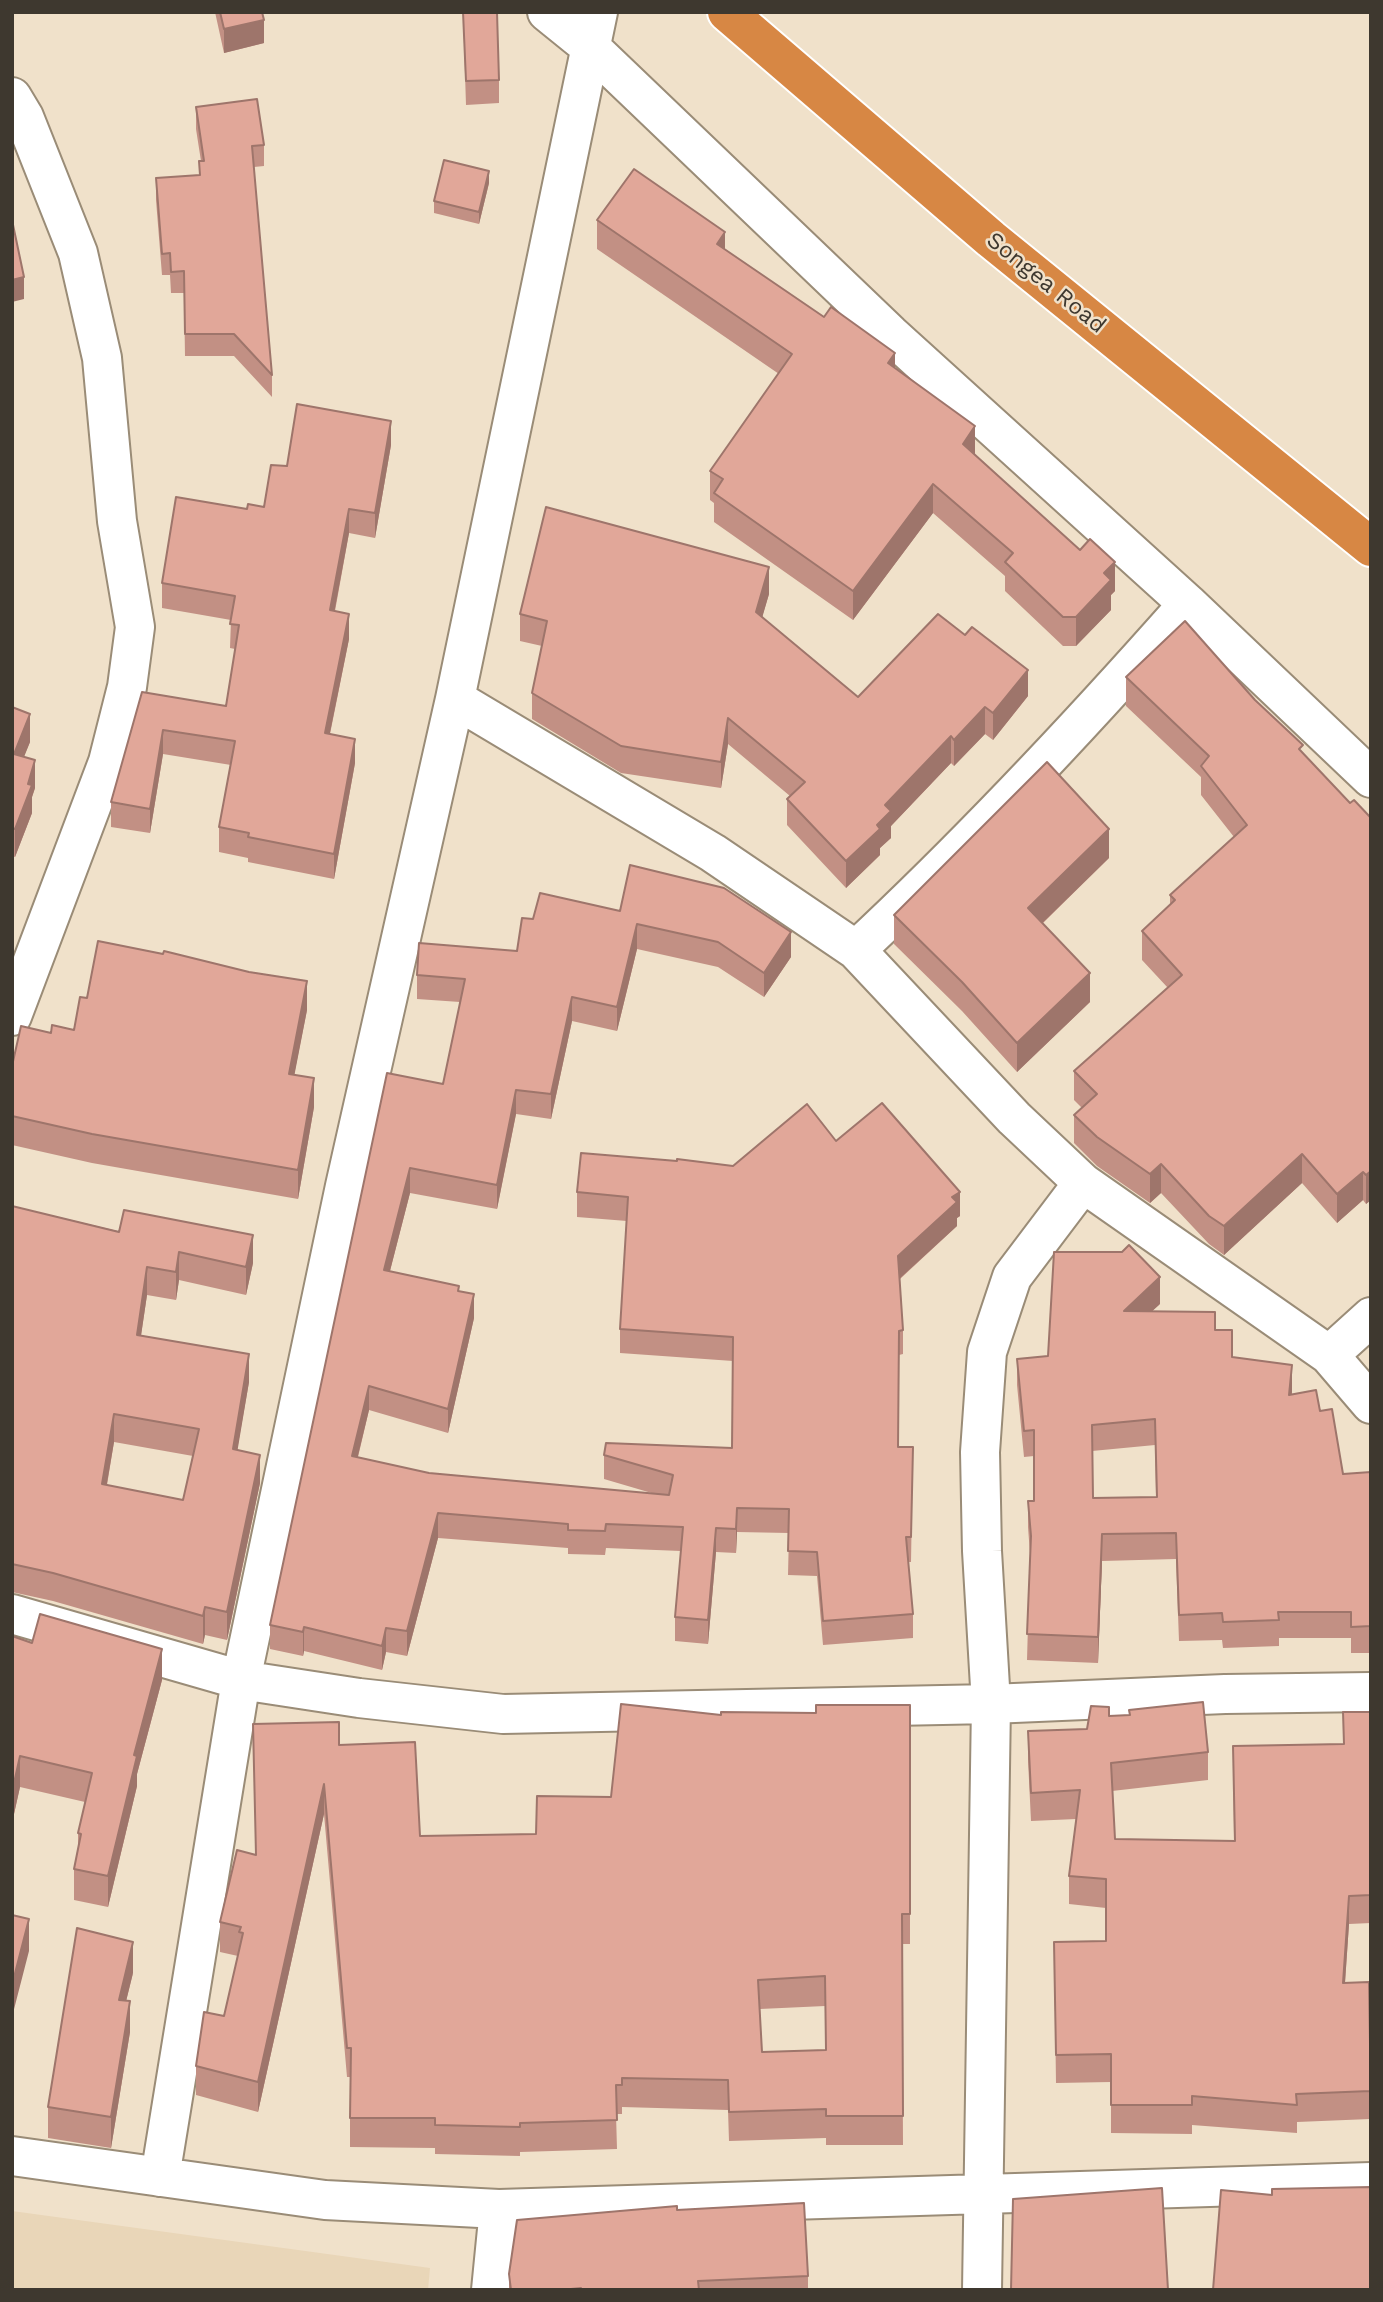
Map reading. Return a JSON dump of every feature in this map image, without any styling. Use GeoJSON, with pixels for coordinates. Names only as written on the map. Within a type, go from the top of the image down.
{"type":"FeatureCollection","features":[{"type":"Feature","properties":{"kind":"highway","name":"Songea Road"},"geometry":{"type":"LineString","coordinates":[[727,12],[991,239],[1371,547]]}},
{"type":"Feature","properties":{"kind":"street"},"geometry":{"type":"LineString","coordinates":[[547,12],[594,29],[890,334],[1188,604],[1371,778]]}},
{"type":"Feature","properties":{"kind":"street"},"geometry":{"type":"LineString","coordinates":[[160,2177],[241,1680],[345,1186],[455,699],[594,29]]}},
{"type":"Feature","properties":{"kind":"street"},"geometry":{"type":"LineString","coordinates":[[12,97],[24,117],[78,253],[102,358],[117,520],[135,627],[127,687],[108,762],[12,1016]]}},
{"type":"Feature","properties":{"kind":"street"},"geometry":{"type":"LineString","coordinates":[[856,950],[932,879],[1017,791],[1188,604]]}},
{"type":"Feature","properties":{"kind":"street"},"geometry":{"type":"LineString","coordinates":[[455,699],[713,853],[856,950],[1014,1118],[1083,1183],[1329,1355],[1371,1404]]}},
{"type":"Feature","properties":{"kind":"street"},"geometry":{"type":"LineString","coordinates":[[982,2290],[991,1704],[982,1550],[981,1452],[987,1352],[1012,1277],[1083,1183]]}},
{"type":"Feature","properties":{"kind":"street"},"geometry":{"type":"LineString","coordinates":[[1329,1355],[1371,1317]]}},
{"type":"Feature","properties":{"kind":"street"},"geometry":{"type":"LineString","coordinates":[[12,1614],[241,1680],[359,1698],[503,1714],[991,1704],[1225,1694],[1371,1692]]}},
{"type":"Feature","properties":{"kind":"street"},"geometry":{"type":"LineString","coordinates":[[12,2156],[325,2200],[499,2209],[1371,2182]]}},
{"type":"Feature","properties":{"kind":"street"},"geometry":{"type":"LineString","coordinates":[[491,2290],[499,2209]]}},
{"type":"Feature","properties":{"kind":"shaded area"},"geometry":{"type":"Polygon","coordinates":[[[12,2211],[430,2268],[428,2290],[12,2290],[12,2211]]]}},
{"type":"Feature","properties":{"kind":"building"},"geometry":{"type":"Polygon","coordinates":[[[220,12],[262,12],[264,20],[224,29],[220,12]]]}},
{"type":"Feature","properties":{"kind":"building"},"geometry":{"type":"Polygon","coordinates":[[[463,12],[497,12],[499,80],[466,81],[463,12]]]}},
{"type":"Feature","properties":{"kind":"building"},"geometry":{"type":"Polygon","coordinates":[[[257,99],[264,145],[252,146],[272,375],[234,334],[185,334],[184,271],[171,272],[170,253],[162,254],[156,178],[200,175],[199,161],[204,161],[196,107],[257,99]]]}},
{"type":"Feature","properties":{"kind":"building"},"geometry":{"type":"Polygon","coordinates":[[[444,160],[489,171],[479,212],[434,201],[444,160]]]}},
{"type":"Feature","properties":{"kind":"building"},"geometry":{"type":"Polygon","coordinates":[[[634,169],[725,232],[717,244],[824,317],[831,307],[895,353],[888,363],[975,426],[963,444],[1080,550],[1090,539],[1115,562],[1104,573],[1111,580],[1076,617],[1063,617],[1005,562],[1013,553],[933,484],[853,591],[714,493],[723,479],[710,471],[792,354],[597,220],[634,169]]]}},
{"type":"Feature","properties":{"kind":"building"},"geometry":{"type":"Polygon","coordinates":[[[12,220],[24,277],[12,280],[12,220]]]}},
{"type":"Feature","properties":{"kind":"building"},"geometry":{"type":"Polygon","coordinates":[[[297,404],[391,421],[375,513],[349,509],[330,610],[349,614],[325,733],[355,739],[334,854],[248,837],[249,833],[219,827],[235,741],[163,730],[150,809],[111,802],[142,692],[226,706],[239,625],[230,624],[235,596],[162,583],[176,497],[247,509],[248,504],[264,507],[271,465],[287,466],[297,404]]]}},
{"type":"Feature","properties":{"kind":"building"},"geometry":{"type":"Polygon","coordinates":[[[546,507],[769,567],[756,612],[858,697],[938,614],[965,635],[972,627],[1028,670],[993,713],[985,707],[954,740],[951,736],[885,805],[891,811],[877,825],[880,829],[846,861],[787,799],[805,782],[728,718],[721,762],[621,746],[532,693],[547,621],[520,614],[546,507]]]}},
{"type":"Feature","properties":{"kind":"building"},"geometry":{"type":"Polygon","coordinates":[[[1185,621],[1255,700],[1303,745],[1299,749],[1350,803],[1354,800],[1371,818],[1371,1171],[1366,1175],[1363,1172],[1337,1194],[1302,1154],[1224,1226],[1209,1216],[1161,1164],[1150,1174],[1097,1137],[1074,1115],[1097,1094],[1074,1071],[1182,975],[1142,931],[1175,900],[1170,895],[1247,825],[1201,766],[1209,756],[1126,677],[1185,621]]]}},
{"type":"Feature","properties":{"kind":"building"},"geometry":{"type":"Polygon","coordinates":[[[12,707],[30,714],[14,754],[35,760],[28,784],[32,785],[15,829],[12,828],[12,707]]]}},
{"type":"Feature","properties":{"kind":"building"},"geometry":{"type":"Polygon","coordinates":[[[1047,762],[1109,829],[1028,908],[1090,973],[1017,1043],[962,982],[894,915],[1047,762]]]}},
{"type":"Feature","properties":{"kind":"building"},"geometry":{"type":"Polygon","coordinates":[[[630,865],[724,888],[791,932],[764,973],[718,942],[637,924],[617,1007],[572,997],[551,1094],[516,1090],[497,1185],[410,1168],[384,1270],[459,1286],[458,1291],[474,1294],[448,1409],[369,1386],[352,1456],[429,1473],[669,1495],[673,1475],[604,1455],[606,1443],[732,1448],[733,1337],[620,1329],[628,1197],[577,1192],[581,1153],[677,1159],[733,1166],[807,1104],[836,1141],[882,1103],[960,1192],[952,1197],[957,1202],[898,1256],[903,1330],[899,1331],[898,1447],[913,1447],[911,1537],[906,1537],[913,1614],[823,1621],[817,1552],[788,1551],[789,1509],[737,1508],[736,1529],[716,1528],[708,1620],[675,1617],[683,1527],[606,1524],[605,1531],[568,1530],[568,1524],[438,1513],[407,1631],[386,1628],[382,1646],[304,1627],[303,1632],[270,1625],[387,1073],[443,1084],[465,979],[417,975],[419,943],[517,951],[522,918],[533,919],[540,893],[620,911],[630,865]]]}},
{"type":"Feature","properties":{"kind":"building"},"geometry":{"type":"Polygon","coordinates":[[[98,941],[163,954],[164,951],[249,972],[307,981],[289,1074],[314,1078],[298,1170],[92,1134],[12,1116],[12,1066],[21,1026],[51,1033],[52,1025],[74,1030],[80,997],[87,998],[98,941]]]}},
{"type":"Feature","properties":{"kind":"building"},"geometry":{"type":"Polygon","coordinates":[[[12,1206],[119,1232],[124,1210],[253,1235],[246,1267],[179,1252],[176,1272],[147,1267],[137,1335],[249,1354],[233,1449],[260,1455],[227,1612],[205,1607],[203,1616],[12,1564],[12,1206]],[[114,1414],[102,1484],[183,1500],[199,1429],[114,1414]]]}},
{"type":"Feature","properties":{"kind":"building"},"geometry":{"type":"Polygon","coordinates":[[[1129,1245],[1160,1277],[1124,1311],[1215,1312],[1215,1330],[1232,1330],[1232,1357],[1292,1365],[1289,1395],[1316,1390],[1320,1411],[1332,1409],[1343,1474],[1371,1472],[1371,1626],[1351,1627],[1351,1612],[1278,1612],[1279,1620],[1223,1622],[1222,1613],[1179,1615],[1176,1533],[1102,1534],[1098,1637],[1027,1634],[1031,1536],[1028,1501],[1034,1501],[1034,1430],[1024,1431],[1017,1359],[1048,1356],[1054,1252],[1122,1252],[1129,1245]],[[1155,1419],[1092,1425],[1093,1498],[1157,1497],[1155,1419]]]}},
{"type":"Feature","properties":{"kind":"building"},"geometry":{"type":"Polygon","coordinates":[[[40,1614],[162,1649],[134,1755],[137,1756],[108,1876],[74,1869],[81,1834],[78,1833],[92,1773],[20,1756],[12,1792],[12,1636],[32,1643],[40,1614]]]}},
{"type":"Feature","properties":{"kind":"building"},"geometry":{"type":"Polygon","coordinates":[[[1203,1702],[1208,1752],[1111,1763],[1115,1839],[1235,1841],[1233,1746],[1344,1744],[1343,1712],[1371,1712],[1371,1895],[1349,1896],[1343,1983],[1369,1982],[1371,2104],[1370,2091],[1296,2094],[1297,2105],[1192,2096],[1192,2105],[1111,2105],[1111,2054],[1056,2055],[1054,1942],[1106,1941],[1106,1879],[1069,1876],[1080,1790],[1031,1793],[1028,1731],[1087,1729],[1091,1706],[1109,1707],[1109,1716],[1130,1715],[1129,1710],[1203,1702]]]}},
{"type":"Feature","properties":{"kind":"building"},"geometry":{"type":"Polygon","coordinates":[[[621,1704],[721,1715],[721,1712],[816,1713],[816,1705],[910,1705],[910,1914],[902,1914],[903,2116],[826,2116],[826,2109],[729,2112],[728,2080],[622,2078],[622,2085],[616,2085],[617,2120],[520,2123],[520,2127],[435,2125],[435,2118],[350,2118],[351,2048],[347,2048],[324,1784],[258,2082],[196,2066],[204,2012],[224,2016],[243,1933],[239,1932],[241,1927],[220,1922],[237,1850],[256,1855],[253,1724],[339,1722],[339,1745],[415,1742],[420,1836],[536,1834],[537,1796],[611,1797],[621,1704]],[[825,1976],[758,1980],[762,2052],[826,2050],[825,1976]]]}},
{"type":"Feature","properties":{"kind":"building"},"geometry":{"type":"Polygon","coordinates":[[[12,1915],[29,1919],[12,1985],[12,1915]]]}},
{"type":"Feature","properties":{"kind":"building"},"geometry":{"type":"Polygon","coordinates":[[[77,1928],[133,1942],[119,2000],[130,2001],[111,2117],[48,2107],[77,1928]]]}},
{"type":"Feature","properties":{"kind":"building"},"geometry":{"type":"Polygon","coordinates":[[[1371,2187],[1371,2290],[1213,2290],[1221,2190],[1272,2195],[1272,2189],[1371,2187]]]}},
{"type":"Feature","properties":{"kind":"building"},"geometry":{"type":"Polygon","coordinates":[[[1162,2188],[1168,2290],[1011,2290],[1013,2199],[1162,2188]]]}},
{"type":"Feature","properties":{"kind":"building"},"geometry":{"type":"Polygon","coordinates":[[[804,2203],[808,2276],[698,2281],[699,2290],[511,2290],[509,2274],[517,2220],[677,2206],[677,2210],[804,2203]]]}}]}
